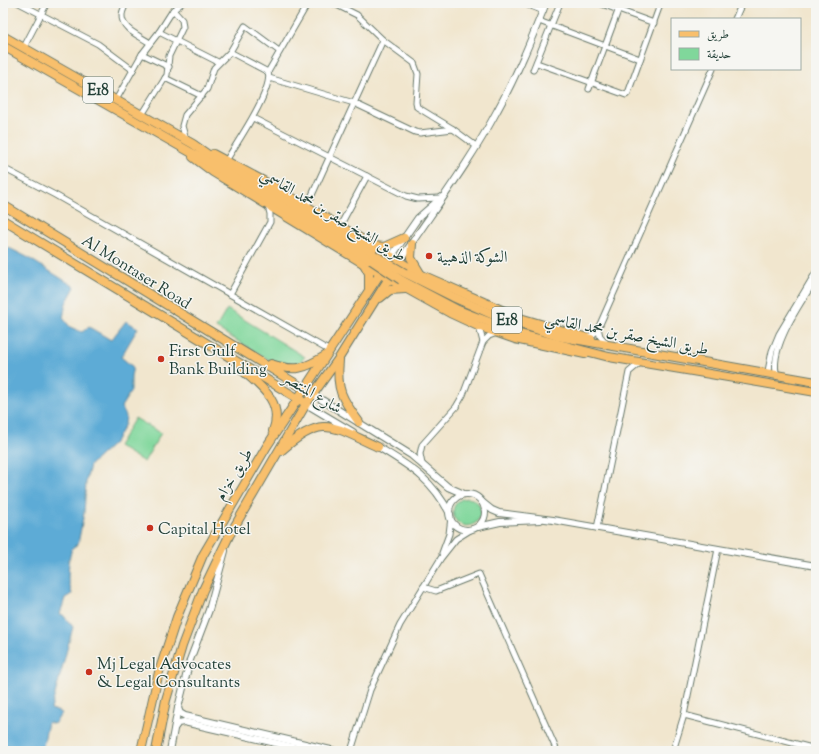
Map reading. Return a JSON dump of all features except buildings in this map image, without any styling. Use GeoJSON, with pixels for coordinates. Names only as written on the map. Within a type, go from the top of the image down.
{"type":"FeatureCollection","features":[{"type":"Feature","properties":{"kind":"main road","name":"طريق الشيخ صقر بن محمد القاسمي"},"geometry":{"type":"LineString","coordinates":[[3,36],[190,142],[372,257],[476,318],[520,334],[610,357],[816,392]]}},
{"type":"Feature","properties":{"kind":"main road","name":"طريق الشيخ صقر بن محمد القاسمي"},"geometry":{"type":"LineString","coordinates":[[3,46],[372,257]]}},
{"type":"Feature","properties":{"kind":"main road"},"geometry":{"type":"LineString","coordinates":[[190,142],[307,206],[422,275],[520,318],[612,346]]}},
{"type":"Feature","properties":{"kind":"main road"},"geometry":{"type":"LineString","coordinates":[[185,151],[213,172],[389,279],[478,326],[544,346],[610,357]]}},
{"type":"Feature","properties":{"kind":"main road","name":"Al Montaser Road"},"geometry":{"type":"LineString","coordinates":[[3,205],[258,359]]}},
{"type":"Feature","properties":{"kind":"main road","name":"شارع المنتصر"},"geometry":{"type":"LineString","coordinates":[[3,220],[306,404]]}},
{"type":"Feature","properties":{"kind":"main road"},"geometry":{"type":"LineString","coordinates":[[372,245],[384,247],[404,238]]}},
{"type":"Feature","properties":{"kind":"main road"},"geometry":{"type":"LineString","coordinates":[[412,244],[411,258],[422,275]]}},
{"type":"Feature","properties":{"kind":"main road","name":"طريق خزام"},"geometry":{"type":"LineString","coordinates":[[141,751],[159,672],[177,617],[204,553],[267,446],[391,257]]}},
{"type":"Feature","properties":{"kind":"main road"},"geometry":{"type":"LineString","coordinates":[[360,261],[366,266],[370,277],[370,288],[367,295]]}},
{"type":"Feature","properties":{"kind":"main road","name":"طريق خزام"},"geometry":{"type":"LineString","coordinates":[[156,751],[174,671],[203,590],[229,536],[306,404],[314,395],[339,358],[400,262]]}},
{"type":"Feature","properties":{"kind":"main road","name":"طريق الشيخ صقر بن محمد القاسمي"},"geometry":{"type":"LineString","coordinates":[[403,276],[524,326],[557,336],[816,382]]}},
{"type":"Feature","properties":{"kind":"main road"},"geometry":{"type":"LineString","coordinates":[[374,304],[390,290],[407,288]]}},
{"type":"Feature","properties":{"kind":"main road"},"geometry":{"type":"LineString","coordinates":[[220,352],[264,388],[272,401],[276,423],[267,446]]}},
{"type":"Feature","properties":{"kind":"main road"},"geometry":{"type":"LineString","coordinates":[[258,359],[285,369],[299,369],[312,364],[329,353]]}},
{"type":"Feature","properties":{"kind":"main road"},"geometry":{"type":"LineString","coordinates":[[339,358],[338,380],[340,395],[359,422]]}},
{"type":"Feature","properties":{"kind":"main road","name":"شارع المنتصر"},"geometry":{"type":"LineString","coordinates":[[258,359],[314,395]]}},
{"type":"Feature","properties":{"kind":"main road"},"geometry":{"type":"LineString","coordinates":[[276,456],[300,435],[319,427],[335,428],[378,447]]}},
{"type":"Feature","properties":{"kind":"main road"},"geometry":{"type":"LineString","coordinates":[[203,590],[203,580],[212,560],[204,553]]}},
{"type":"Feature","properties":{"kind":"street"},"geometry":{"type":"LineString","coordinates":[[19,3],[98,44],[133,70]]}},
{"type":"Feature","properties":{"kind":"street"},"geometry":{"type":"LineString","coordinates":[[24,47],[47,3]]}},
{"type":"Feature","properties":{"kind":"street"},"geometry":{"type":"LineString","coordinates":[[126,3],[122,15],[124,24],[129,30],[150,42]]}},
{"type":"Feature","properties":{"kind":"street"},"geometry":{"type":"LineString","coordinates":[[116,100],[150,42],[160,32],[173,10],[182,3]]}},
{"type":"Feature","properties":{"kind":"street"},"geometry":{"type":"LineString","coordinates":[[226,161],[253,118],[279,51],[308,3]]}},
{"type":"Feature","properties":{"kind":"street"},"geometry":{"type":"LineString","coordinates":[[333,3],[357,15],[383,40],[414,63],[418,74],[417,107],[453,129],[476,146]]}},
{"type":"Feature","properties":{"kind":"street"},"geometry":{"type":"LineString","coordinates":[[523,3],[543,11]]}},
{"type":"Feature","properties":{"kind":"street"},"geometry":{"type":"LineString","coordinates":[[400,262],[441,197],[476,146],[508,91],[546,3]]}},
{"type":"Feature","properties":{"kind":"street"},"geometry":{"type":"LineString","coordinates":[[534,70],[560,3]]}},
{"type":"Feature","properties":{"kind":"street"},"geometry":{"type":"LineString","coordinates":[[599,3],[654,23]]}},
{"type":"Feature","properties":{"kind":"street"},"geometry":{"type":"LineString","coordinates":[[589,89],[621,3]]}},
{"type":"Feature","properties":{"kind":"street"},"geometry":{"type":"LineString","coordinates":[[735,18],[742,3]]}},
{"type":"Feature","properties":{"kind":"street"},"geometry":{"type":"LineString","coordinates":[[537,63],[626,95],[660,5]]}},
{"type":"Feature","properties":{"kind":"street"},"geometry":{"type":"LineString","coordinates":[[142,115],[166,78],[169,67],[169,56],[183,24],[173,10]]}},
{"type":"Feature","properties":{"kind":"street"},"geometry":{"type":"LineString","coordinates":[[539,21],[640,59]]}},
{"type":"Feature","properties":{"kind":"street"},"geometry":{"type":"LineString","coordinates":[[170,131],[182,126],[188,110],[202,96],[218,62],[230,52],[245,26],[279,51]]}},
{"type":"Feature","properties":{"kind":"street"},"geometry":{"type":"LineString","coordinates":[[160,32],[218,62]]}},
{"type":"Feature","properties":{"kind":"street"},"geometry":{"type":"LineString","coordinates":[[307,206],[383,40]]}},
{"type":"Feature","properties":{"kind":"street"},"geometry":{"type":"LineString","coordinates":[[230,52],[269,75],[354,103],[415,132],[420,133],[453,129]]}},
{"type":"Feature","properties":{"kind":"street"},"geometry":{"type":"LineString","coordinates":[[142,54],[169,67]]}},
{"type":"Feature","properties":{"kind":"street"},"geometry":{"type":"LineString","coordinates":[[586,337],[592,335],[598,328],[713,70]]}},
{"type":"Feature","properties":{"kind":"street"},"geometry":{"type":"LineString","coordinates":[[166,78],[202,96]]}},
{"type":"Feature","properties":{"kind":"street"},"geometry":{"type":"LineString","coordinates":[[253,118],[410,197],[441,197]]}},
{"type":"Feature","properties":{"kind":"street"},"geometry":{"type":"LineString","coordinates":[[182,126],[190,142]]}},
{"type":"Feature","properties":{"kind":"street"},"geometry":{"type":"LineString","coordinates":[[816,146],[816,154]]}},
{"type":"Feature","properties":{"kind":"street"},"geometry":{"type":"LineString","coordinates":[[3,168],[55,195],[230,294],[329,353]]}},
{"type":"Feature","properties":{"kind":"street"},"geometry":{"type":"LineString","coordinates":[[340,226],[367,176]]}},
{"type":"Feature","properties":{"kind":"street"},"geometry":{"type":"LineString","coordinates":[[391,257],[422,214],[441,197]]}},
{"type":"Feature","properties":{"kind":"street"},"geometry":{"type":"LineString","coordinates":[[230,294],[270,222],[270,211],[264,202]]}},
{"type":"Feature","properties":{"kind":"street"},"geometry":{"type":"LineString","coordinates":[[768,371],[772,351],[779,334],[816,272]]}},
{"type":"Feature","properties":{"kind":"street"},"geometry":{"type":"LineString","coordinates":[[776,372],[775,357],[781,340],[816,279]]}},
{"type":"Feature","properties":{"kind":"street"},"geometry":{"type":"LineString","coordinates":[[478,326],[482,333],[483,342]]}},
{"type":"Feature","properties":{"kind":"street"},"geometry":{"type":"LineString","coordinates":[[598,328],[600,336],[612,346]]}},
{"type":"Feature","properties":{"kind":"street"},"geometry":{"type":"LineString","coordinates":[[422,464],[420,454],[422,445],[460,402],[483,342],[488,336],[498,333]]}},
{"type":"Feature","properties":{"kind":"street"},"geometry":{"type":"LineString","coordinates":[[597,528],[629,372],[625,363],[620,359]]}},
{"type":"Feature","properties":{"kind":"street"},"geometry":{"type":"LineString","coordinates":[[629,372],[641,362]]}},
{"type":"Feature","properties":{"kind":"street","name":"شارع المنتصر"},"geometry":{"type":"LineString","coordinates":[[314,395],[359,422],[422,464],[448,487],[464,494]]}},
{"type":"Feature","properties":{"kind":"street","name":"شارع المنتصر"},"geometry":{"type":"LineString","coordinates":[[306,404],[419,473],[436,490],[450,516]]}},
{"type":"Feature","properties":{"kind":"street"},"geometry":{"type":"LineString","coordinates":[[441,558],[449,534],[451,505],[454,500],[464,494],[474,495],[492,510],[499,513],[553,520],[816,566]]}},
{"type":"Feature","properties":{"kind":"street"},"geometry":{"type":"LineString","coordinates":[[351,751],[370,690],[388,650],[441,558],[456,539],[482,523],[485,512],[482,502]]}},
{"type":"Feature","properties":{"kind":"street"},"geometry":{"type":"LineString","coordinates":[[450,516],[456,526],[461,529],[475,528],[500,522],[553,520]]}},
{"type":"Feature","properties":{"kind":"street"},"geometry":{"type":"LineString","coordinates":[[170,751],[178,708],[190,660],[209,610],[229,536]]}},
{"type":"Feature","properties":{"kind":"street"},"geometry":{"type":"LineString","coordinates":[[673,751],[684,715],[718,549]]}},
{"type":"Feature","properties":{"kind":"street"},"geometry":{"type":"LineString","coordinates":[[423,587],[436,591],[479,574],[556,751]]}},
{"type":"Feature","properties":{"kind":"street"},"geometry":{"type":"LineString","coordinates":[[178,708],[180,713],[185,716],[335,751]]}},
{"type":"Feature","properties":{"kind":"street"},"geometry":{"type":"LineString","coordinates":[[684,715],[816,749]]}},
{"type":"Feature","properties":{"kind":"street"},"geometry":{"type":"LineString","coordinates":[[175,727],[178,723],[184,722],[310,751]]}},
{"type":"Feature","properties":{"kind":"green space"},"geometry":{"type":"Polygon","coordinates":[[[227,309],[305,357],[297,365],[276,364],[216,328],[227,309]]]}},
{"type":"Feature","properties":{"kind":"green space"},"geometry":{"type":"Polygon","coordinates":[[[135,418],[161,433],[144,462],[118,446],[135,418]]]}},
{"type":"Feature","properties":{"kind":"green space"},"geometry":{"type":"Polygon","coordinates":[[[467,498],[477,502],[481,512],[477,522],[467,526],[457,522],[453,512],[457,502],[467,498]]]}},
{"type":"Feature","properties":{"kind":"water"},"geometry":{"type":"Polygon","coordinates":[[[3,245],[27,257],[75,287],[66,303],[63,318],[70,327],[82,332],[89,327],[111,340],[126,321],[138,328],[121,357],[133,367],[131,376],[131,391],[121,407],[126,416],[125,424],[115,442],[90,465],[86,482],[84,513],[78,544],[72,548],[69,560],[68,579],[72,594],[65,598],[60,614],[63,615],[73,627],[51,709],[62,713],[54,724],[48,722],[42,751],[3,751],[3,245]]]}},
{"type":"Feature","properties":{"kind":"place","name":"الشوكة الذهبية"},"geometry":{"type":"Point","coordinates":[429,256]}},
{"type":"Feature","properties":{"kind":"place","name":"First Gulf Bank Building"},"geometry":{"type":"Point","coordinates":[161,359]}},
{"type":"Feature","properties":{"kind":"place","name":"Capital Hotel"},"geometry":{"type":"Point","coordinates":[150,528]}},
{"type":"Feature","properties":{"kind":"place","name":"Mj Legal Advocates & Legal Consultants"},"geometry":{"type":"Point","coordinates":[89,672]}}]}
